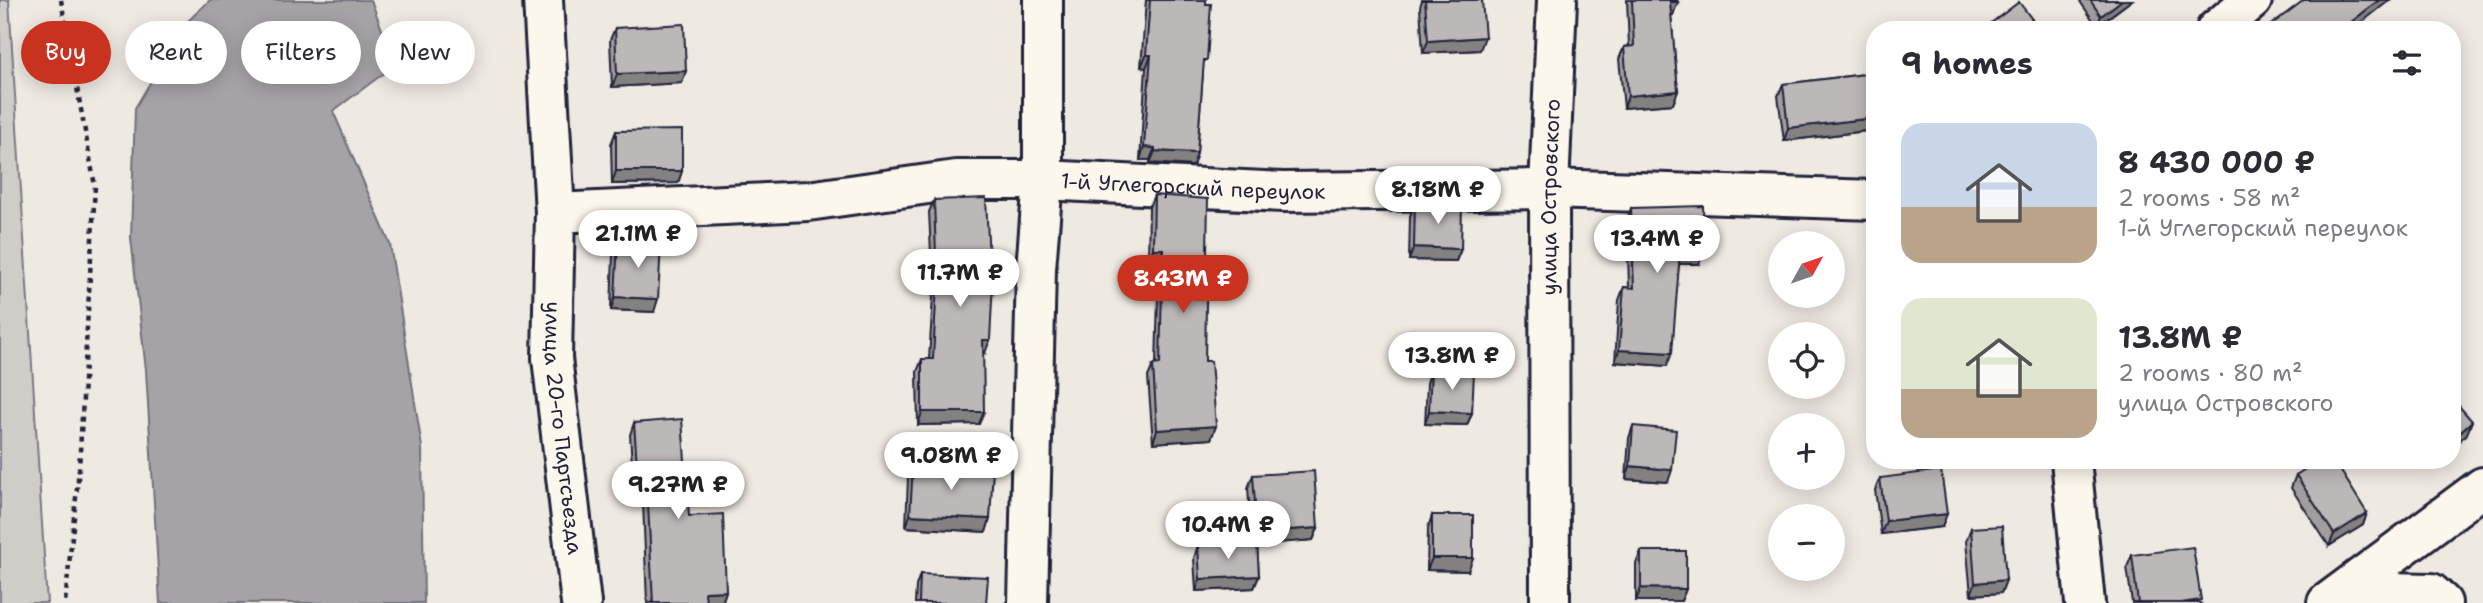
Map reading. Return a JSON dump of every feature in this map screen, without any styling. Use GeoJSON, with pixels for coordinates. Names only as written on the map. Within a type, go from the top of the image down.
{"type":"FeatureCollection","features":[{"type":"Feature","properties":{"kind":"street","name":"улица 20-го Партсъезда"},"geometry":{"type":"LineString","coordinates":[[542,0],[555,214],[552,358],[582,603]]}},
{"type":"Feature","properties":{"kind":"street"},"geometry":{"type":"LineString","coordinates":[[1028,603],[1036,269],[1043,180],[1042,0]]}},
{"type":"Feature","properties":{"kind":"street","name":"улица Островского"},"geometry":{"type":"LineString","coordinates":[[1550,603],[1549,188],[1557,0]]}},
{"type":"Feature","properties":{"kind":"street"},"geometry":{"type":"LineString","coordinates":[[2227,21],[2252,0]]}},
{"type":"Feature","properties":{"kind":"street","name":"1-й Углегорский переулок"},"geometry":{"type":"LineString","coordinates":[[555,214],[808,201],[956,180],[1043,180],[1283,192],[1549,188],[1866,201]]}},
{"type":"Feature","properties":{"kind":"street"},"geometry":{"type":"LineString","coordinates":[[2072,469],[2085,603]]}},
{"type":"Feature","properties":{"kind":"street"},"geometry":{"type":"LineString","coordinates":[[2335,597],[2483,487]]}},
{"type":"Feature","properties":{"kind":"street"},"geometry":{"type":"LineString","coordinates":[[2335,597],[2431,593],[2442,603]]}},
{"type":"Feature","properties":{"kind":"path"},"geometry":{"type":"LineString","coordinates":[[61,0],[94,186],[79,469],[65,603]]}},
{"type":"Feature","properties":{"kind":"shaded area"},"geometry":{"type":"Polygon","coordinates":[[[0,0],[9,0],[47,603],[0,603],[0,0]]]}},
{"type":"Feature","properties":{"kind":"shaded area"},"geometry":{"type":"Polygon","coordinates":[[[210,0],[371,0],[379,21],[375,21],[375,80],[333,111],[390,244],[422,447],[424,603],[160,603],[146,370],[131,238],[135,108],[149,84],[227,84],[227,21],[188,21],[210,0]]]}},
{"type":"Feature","properties":{"kind":"building"},"geometry":{"type":"Polygon","coordinates":[[[1150,0],[1206,0],[1206,4],[1211,4],[1197,153],[1155,151],[1155,148],[1144,147],[1151,55],[1146,55],[1150,0]]]}},
{"type":"Feature","properties":{"kind":"building"},"geometry":{"type":"Polygon","coordinates":[[[1425,0],[1482,0],[1485,37],[1428,41],[1425,0]]]}},
{"type":"Feature","properties":{"kind":"building"},"geometry":{"type":"Polygon","coordinates":[[[1632,0],[1677,0],[1678,2],[1670,2],[1678,91],[1628,96],[1624,47],[1634,46],[1632,0]]]}},
{"type":"Feature","properties":{"kind":"building"},"geometry":{"type":"Polygon","coordinates":[[[2090,0],[2122,0],[2101,16],[2090,0]]]}},
{"type":"Feature","properties":{"kind":"building"},"geometry":{"type":"Polygon","coordinates":[[[2304,0],[2379,0],[2352,21],[2276,21],[2304,0]]]}},
{"type":"Feature","properties":{"kind":"building"},"geometry":{"type":"Polygon","coordinates":[[[2019,2],[2033,21],[1994,21],[2019,2]]]}},
{"type":"Feature","properties":{"kind":"building"},"geometry":{"type":"Polygon","coordinates":[[[684,24],[686,71],[617,74],[615,28],[684,24]]]}},
{"type":"Feature","properties":{"kind":"building"},"geometry":{"type":"Polygon","coordinates":[[[1866,74],[1866,119],[1788,128],[1783,84],[1866,74]]]}},
{"type":"Feature","properties":{"kind":"building"},"geometry":{"type":"Polygon","coordinates":[[[682,130],[682,171],[616,171],[616,131],[682,130]]]}},
{"type":"Feature","properties":{"kind":"building"},"geometry":{"type":"Polygon","coordinates":[[[1154,195],[1208,199],[1205,361],[1211,361],[1216,426],[1157,430],[1153,365],[1160,364],[1163,249],[1153,249],[1154,195]]]}},
{"type":"Feature","properties":{"kind":"building"},"geometry":{"type":"Polygon","coordinates":[[[986,198],[990,281],[993,281],[990,340],[983,340],[984,412],[922,412],[922,359],[933,359],[937,283],[934,200],[986,198]]]}},
{"type":"Feature","properties":{"kind":"building"},"geometry":{"type":"Polygon","coordinates":[[[1415,203],[1462,205],[1461,249],[1414,247],[1415,203]]]}},
{"type":"Feature","properties":{"kind":"building"},"geometry":{"type":"Polygon","coordinates":[[[1703,206],[1704,251],[1680,252],[1672,353],[1619,350],[1624,287],[1634,288],[1631,208],[1703,206]]]}},
{"type":"Feature","properties":{"kind":"building"},"geometry":{"type":"Polygon","coordinates":[[[618,242],[661,244],[658,299],[615,297],[618,242]]]}},
{"type":"Feature","properties":{"kind":"building"},"geometry":{"type":"Polygon","coordinates":[[[1431,370],[1474,372],[1472,413],[1429,411],[1431,370]]]}},
{"type":"Feature","properties":{"kind":"building"},"geometry":{"type":"Polygon","coordinates":[[[2461,408],[2472,421],[2461,431],[2461,408]]]}},
{"type":"Feature","properties":{"kind":"building"},"geometry":{"type":"Polygon","coordinates":[[[682,419],[689,516],[723,514],[726,591],[705,592],[706,603],[653,603],[646,464],[637,465],[634,423],[682,419]]]}},
{"type":"Feature","properties":{"kind":"building"},"geometry":{"type":"Polygon","coordinates":[[[1633,426],[1676,430],[1672,470],[1630,466],[1633,426]]]}},
{"type":"Feature","properties":{"kind":"building"},"geometry":{"type":"Polygon","coordinates":[[[913,465],[993,469],[990,519],[910,515],[913,465]]]}},
{"type":"Feature","properties":{"kind":"building"},"geometry":{"type":"Polygon","coordinates":[[[2305,469],[2340,469],[2367,513],[2334,534],[2296,475],[2305,469]]]}},
{"type":"Feature","properties":{"kind":"building"},"geometry":{"type":"Polygon","coordinates":[[[1941,470],[1947,514],[1886,521],[1880,478],[1941,470]]]}},
{"type":"Feature","properties":{"kind":"building"},"geometry":{"type":"Polygon","coordinates":[[[1314,471],[1318,528],[1257,532],[1253,475],[1314,471]]]}},
{"type":"Feature","properties":{"kind":"building"},"geometry":{"type":"Polygon","coordinates":[[[1432,515],[1473,515],[1473,558],[1432,558],[1432,515]]]}},
{"type":"Feature","properties":{"kind":"building"},"geometry":{"type":"Polygon","coordinates":[[[2002,526],[2006,580],[1975,583],[1971,528],[2002,526]]]}},
{"type":"Feature","properties":{"kind":"building"},"geometry":{"type":"Polygon","coordinates":[[[1257,542],[1259,576],[1200,579],[1198,545],[1257,542]]]}},
{"type":"Feature","properties":{"kind":"building"},"geometry":{"type":"Polygon","coordinates":[[[2193,547],[2201,600],[2138,603],[2132,555],[2193,547]]]}},
{"type":"Feature","properties":{"kind":"building"},"geometry":{"type":"Polygon","coordinates":[[[1641,551],[1686,551],[1686,589],[1641,588],[1641,551]]]}},
{"type":"Feature","properties":{"kind":"building"},"geometry":{"type":"Polygon","coordinates":[[[920,574],[988,577],[986,603],[919,603],[920,574]]]}}]}
